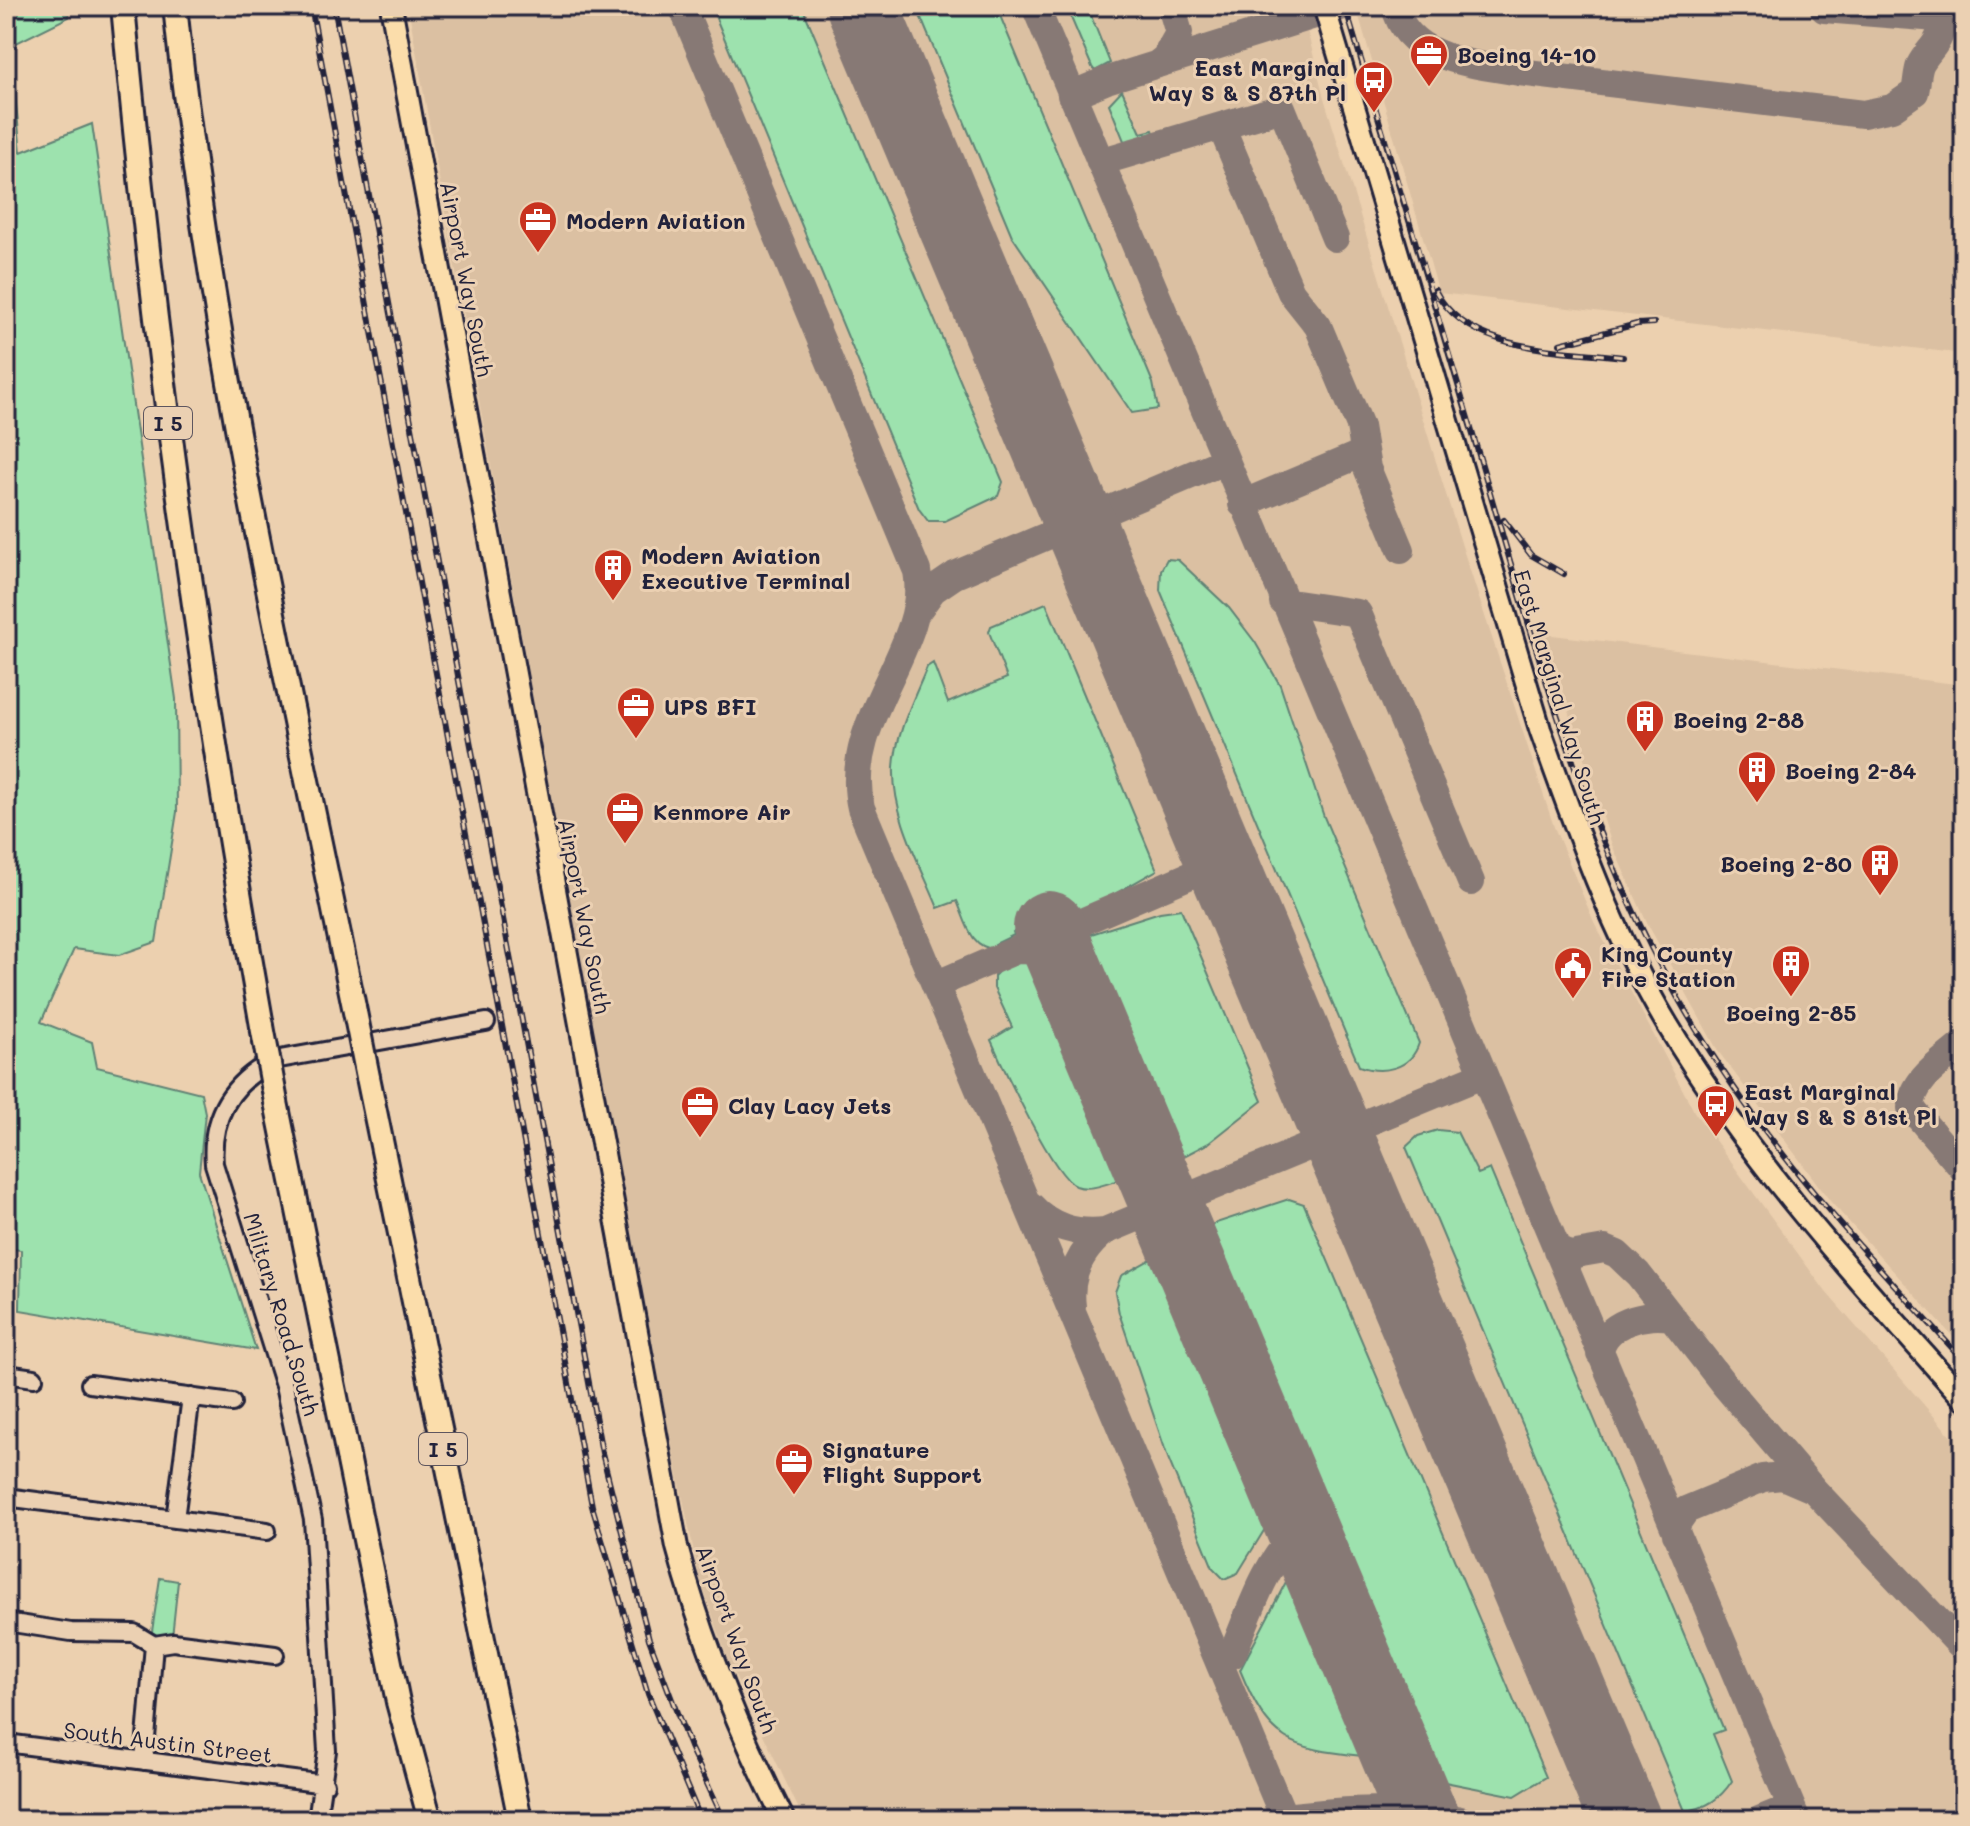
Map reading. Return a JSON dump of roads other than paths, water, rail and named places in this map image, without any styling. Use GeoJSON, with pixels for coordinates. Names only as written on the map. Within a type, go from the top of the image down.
{"type":"FeatureCollection","features":[{"type":"Feature","properties":{"kind":"highway","name":"I 5"},"geometry":{"type":"LineString","coordinates":[[123,6],[137,162],[175,477],[221,793],[276,1102],[398,1702],[430,1820]]}},
{"type":"Feature","properties":{"kind":"highway","name":"I 5"},"geometry":{"type":"LineString","coordinates":[[175,6],[223,353],[520,1820]]}},
{"type":"Feature","properties":{"kind":"main road","name":"Airport Way South"},"geometry":{"type":"LineString","coordinates":[[391,6],[677,1547],[707,1640],[742,1730],[784,1820]]}},
{"type":"Feature","properties":{"kind":"main road","name":"East Marginal Way South"},"geometry":{"type":"LineString","coordinates":[[1324,6],[1540,729],[1580,841],[1622,937],[1666,1022],[1752,1151],[1964,1399]]}},
{"type":"Feature","properties":{"kind":"street","name":"Military Road South"},"geometry":{"type":"LineString","coordinates":[[317,1820],[325,1784],[327,1751],[318,1574],[305,1474],[284,1386],[214,1164],[214,1135],[220,1114],[233,1090],[250,1074],[274,1060],[486,1022]]}},
{"type":"Feature","properties":{"kind":"street"},"geometry":{"type":"LineString","coordinates":[[6,1374],[34,1378]]}},
{"type":"Feature","properties":{"kind":"street"},"geometry":{"type":"LineString","coordinates":[[90,1384],[232,1403]]}},
{"type":"Feature","properties":{"kind":"street"},"geometry":{"type":"LineString","coordinates":[[175,1519],[191,1397]]}},
{"type":"Feature","properties":{"kind":"street"},"geometry":{"type":"LineString","coordinates":[[6,1497],[267,1531]]}},
{"type":"Feature","properties":{"kind":"street"},"geometry":{"type":"LineString","coordinates":[[6,1622],[71,1632],[134,1633],[154,1645],[173,1642],[275,1655]]}},
{"type":"Feature","properties":{"kind":"street"},"geometry":{"type":"LineString","coordinates":[[144,1761],[154,1645]]}},
{"type":"Feature","properties":{"kind":"street","name":"South Austin Street"},"geometry":{"type":"LineString","coordinates":[[6,1743],[325,1784]]}},
{"type":"Feature","properties":{"kind":"railway"},"geometry":{"type":"LineString","coordinates":[[311,6],[592,1506],[648,1694],[701,1820]]}},
{"type":"Feature","properties":{"kind":"railway"},"geometry":{"type":"LineString","coordinates":[[334,6],[602,1453],[649,1639],[690,1747],[724,1820]]}},
{"type":"Feature","properties":{"kind":"railway"},"geometry":{"type":"LineString","coordinates":[[1345,6],[1544,674],[1590,807],[1645,936],[1709,1050],[1775,1144],[1847,1232],[1964,1361]]}},
{"type":"Feature","properties":{"kind":"railway"},"geometry":{"type":"LineString","coordinates":[[1435,290],[1450,311],[1470,326],[1493,337],[1545,349],[1623,357]]}},
{"type":"Feature","properties":{"kind":"railway"},"geometry":{"type":"LineString","coordinates":[[1560,344],[1637,324],[1654,323]]}},
{"type":"Feature","properties":{"kind":"railway"},"geometry":{"type":"LineString","coordinates":[[1504,520],[1531,555],[1564,574]]}},
{"type":"Feature","properties":{"kind":"place","name":"Boeing 14-10"},"geometry":{"type":"Point","coordinates":[1429,88]}},
{"type":"Feature","properties":{"kind":"place","name":"East Marginal Way S & S 87th Pl"},"geometry":{"type":"Point","coordinates":[1374,114]}},
{"type":"Feature","properties":{"kind":"place","name":"Modern Aviation"},"geometry":{"type":"Point","coordinates":[538,254]}},
{"type":"Feature","properties":{"kind":"place","name":"Modern Aviation Executive Terminal"},"geometry":{"type":"Point","coordinates":[613,602]}},
{"type":"Feature","properties":{"kind":"place","name":"UPS BFI"},"geometry":{"type":"Point","coordinates":[636,740]}},
{"type":"Feature","properties":{"kind":"place","name":"Boeing 2-88"},"geometry":{"type":"Point","coordinates":[1645,753]}},
{"type":"Feature","properties":{"kind":"place","name":"Boeing 2-84"},"geometry":{"type":"Point","coordinates":[1757,804]}},
{"type":"Feature","properties":{"kind":"place","name":"Kenmore Air"},"geometry":{"type":"Point","coordinates":[625,845]}},
{"type":"Feature","properties":{"kind":"place","name":"Boeing 2-80"},"geometry":{"type":"Point","coordinates":[1880,897]}},
{"type":"Feature","properties":{"kind":"place","name":"Boeing 2-85"},"geometry":{"type":"Point","coordinates":[1791,998]}},
{"type":"Feature","properties":{"kind":"place","name":"King County Fire Station"},"geometry":{"type":"Point","coordinates":[1573,1000]}},
{"type":"Feature","properties":{"kind":"place","name":"East Marginal Way S & S 81st Pl"},"geometry":{"type":"Point","coordinates":[1716,1138]}},
{"type":"Feature","properties":{"kind":"place","name":"Clay Lacy Jets"},"geometry":{"type":"Point","coordinates":[700,1139]}},
{"type":"Feature","properties":{"kind":"place","name":"Signature Flight Support"},"geometry":{"type":"Point","coordinates":[794,1496]}}]}
